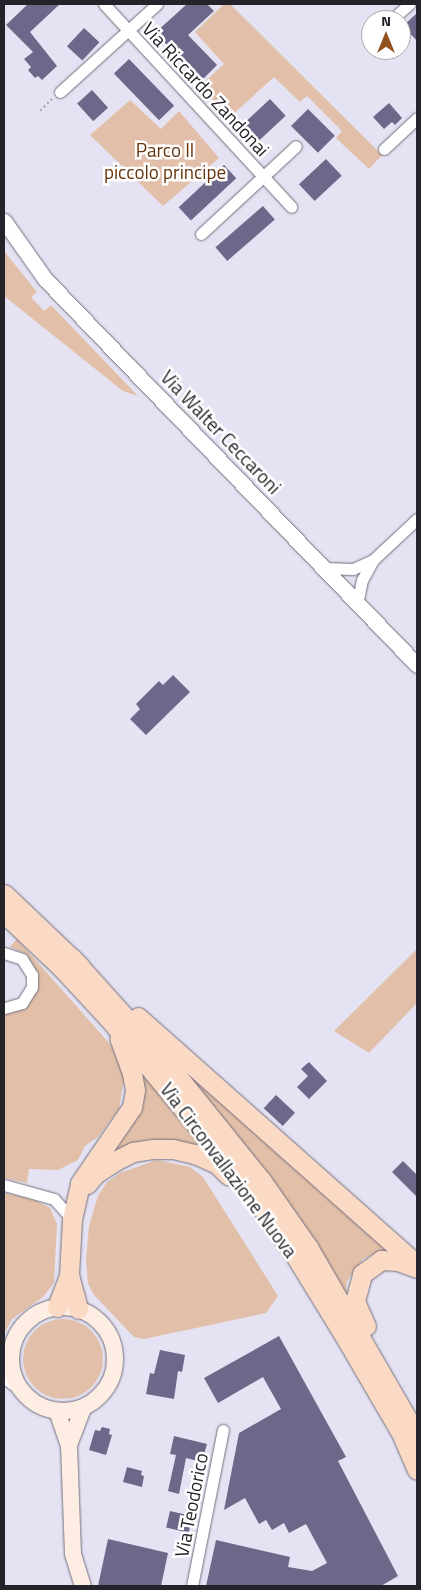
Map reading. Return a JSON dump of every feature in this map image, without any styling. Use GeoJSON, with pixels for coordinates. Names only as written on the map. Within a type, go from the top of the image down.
{"type":"FeatureCollection","features":[{"type":"Feature","properties":{"kind":"main road"},"geometry":{"type":"LineString","coordinates":[[4,894],[66,962]]}},
{"type":"Feature","properties":{"kind":"main road"},"geometry":{"type":"LineString","coordinates":[[4,913],[66,962],[417,1267]]}},
{"type":"Feature","properties":{"kind":"main road","name":"Via Circonvallazione Nuova"},"geometry":{"type":"LineString","coordinates":[[66,962],[111,1021],[245,1184],[293,1252],[401,1433],[417,1470]]}},
{"type":"Feature","properties":{"kind":"main road","name":"Via Circonvallazione Nuova"},"geometry":{"type":"LineString","coordinates":[[66,962],[170,1067],[261,1180],[308,1247],[416,1432]]}},
{"type":"Feature","properties":{"kind":"main road"},"geometry":{"type":"LineString","coordinates":[[57,1307],[69,1275],[72,1219],[86,1170],[127,1118],[132,1107],[135,1090],[132,1073],[111,1021]]}},
{"type":"Feature","properties":{"kind":"main road"},"geometry":{"type":"LineString","coordinates":[[77,1197],[95,1174],[115,1161],[133,1152],[173,1149],[217,1164],[293,1252]]}},
{"type":"Feature","properties":{"kind":"main road"},"geometry":{"type":"LineString","coordinates":[[416,1432],[392,1373],[355,1301],[362,1274],[381,1260],[398,1261],[417,1267]]}},
{"type":"Feature","properties":{"kind":"main road"},"geometry":{"type":"LineString","coordinates":[[69,1275],[78,1309]]}},
{"type":"Feature","properties":{"kind":"main road"},"geometry":{"type":"LineString","coordinates":[[57,1307],[78,1309],[93,1316],[105,1327],[113,1341],[116,1357],[114,1373],[108,1388],[97,1400],[83,1408],[57,1411],[30,1400],[20,1390],[14,1377],[8,1352],[17,1334],[27,1321],[41,1312],[57,1307]]}},
{"type":"Feature","properties":{"kind":"main road"},"geometry":{"type":"LineString","coordinates":[[70,1445],[83,1408]]}},
{"type":"Feature","properties":{"kind":"main road"},"geometry":{"type":"LineString","coordinates":[[57,1411],[70,1445],[73,1554],[83,1586]]}},
{"type":"Feature","properties":{"kind":"street","name":"Via Riccardo Zandonai"},"geometry":{"type":"LineString","coordinates":[[104,4],[291,206]]}},
{"type":"Feature","properties":{"kind":"street"},"geometry":{"type":"LineString","coordinates":[[60,92],[157,4]]}},
{"type":"Feature","properties":{"kind":"street"},"geometry":{"type":"LineString","coordinates":[[384,149],[417,118]]}},
{"type":"Feature","properties":{"kind":"street","name":"Via Riccardo Zandonai"},"geometry":{"type":"LineString","coordinates":[[201,234],[296,146]]}},
{"type":"Feature","properties":{"kind":"street","name":"Via Walter Ceccaroni"},"geometry":{"type":"LineString","coordinates":[[4,221],[45,279],[357,605],[417,665]]}},
{"type":"Feature","properties":{"kind":"street"},"geometry":{"type":"LineString","coordinates":[[357,605],[362,580],[373,560],[417,519]]}},
{"type":"Feature","properties":{"kind":"street"},"geometry":{"type":"LineString","coordinates":[[323,568],[353,569],[373,560]]}},
{"type":"Feature","properties":{"kind":"street"},"geometry":{"type":"LineString","coordinates":[[4,953],[22,959],[32,975],[32,986],[22,1003],[4,1008]]}},
{"type":"Feature","properties":{"kind":"street"},"geometry":{"type":"LineString","coordinates":[[4,1185],[54,1199],[72,1219]]}},
{"type":"Feature","properties":{"kind":"street"},"geometry":{"type":"LineString","coordinates":[[4,1378],[20,1390]]}},
{"type":"Feature","properties":{"kind":"street","name":"Via Teodorico"},"geometry":{"type":"LineString","coordinates":[[192,1586],[223,1430]]}},
{"type":"Feature","properties":{"kind":"path"},"geometry":{"type":"LineString","coordinates":[[40,111],[60,92]]}},
{"type":"Feature","properties":{"kind":"green space"},"geometry":{"type":"Polygon","coordinates":[[[224,4],[230,4],[382,155],[369,169],[336,138],[342,131],[307,96],[300,102],[274,77],[229,118],[200,86],[224,64],[195,32],[224,4]]]}},
{"type":"Feature","properties":{"kind":"green space","name":"Parco Il piccolo principe"},"geometry":{"type":"Polygon","coordinates":[[[130,100],[161,129],[179,111],[219,158],[163,206],[90,135],[130,100]]]}},
{"type":"Feature","properties":{"kind":"green space"},"geometry":{"type":"Polygon","coordinates":[[[4,251],[37,292],[31,297],[44,311],[51,305],[138,396],[123,391],[4,296],[4,251]]]}},
{"type":"Feature","properties":{"kind":"green space"},"geometry":{"type":"Polygon","coordinates":[[[17,939],[110,1044],[125,1073],[119,1109],[98,1137],[85,1146],[78,1160],[58,1170],[29,1169],[27,1183],[4,1178],[4,1014],[21,1008],[35,992],[38,983],[32,963],[24,953],[10,947],[17,939]]]}},
{"type":"Feature","properties":{"kind":"green space"},"geometry":{"type":"Polygon","coordinates":[[[417,949],[417,1003],[369,1053],[334,1031],[417,949]]]}},
{"type":"Feature","properties":{"kind":"green space"},"geometry":{"type":"Polygon","coordinates":[[[185,1071],[396,1251],[378,1252],[363,1259],[347,1281],[346,1295],[185,1071]]]}},
{"type":"Feature","properties":{"kind":"green space"},"geometry":{"type":"Polygon","coordinates":[[[143,1073],[209,1151],[103,1156],[129,1129],[140,1110],[143,1073]]]}},
{"type":"Feature","properties":{"kind":"green space"},"geometry":{"type":"Polygon","coordinates":[[[157,1160],[190,1167],[203,1177],[278,1296],[266,1313],[144,1339],[134,1337],[94,1295],[88,1284],[86,1260],[89,1226],[98,1196],[107,1182],[120,1173],[157,1160]]]}},
{"type":"Feature","properties":{"kind":"green space"},"geometry":{"type":"Polygon","coordinates":[[[4,1193],[33,1199],[50,1208],[57,1224],[54,1283],[43,1297],[12,1319],[4,1334],[4,1193]]]}},
{"type":"Feature","properties":{"kind":"green space"},"geometry":{"type":"Polygon","coordinates":[[[63,1319],[78,1322],[91,1331],[100,1344],[103,1359],[100,1374],[91,1387],[78,1396],[63,1399],[48,1396],[35,1387],[26,1374],[23,1359],[26,1344],[35,1331],[48,1322],[63,1319]]]}},
{"type":"Feature","properties":{"kind":"building"},"geometry":{"type":"Polygon","coordinates":[[[28,4],[60,4],[30,32],[57,66],[42,80],[38,76],[35,78],[28,70],[31,67],[24,59],[33,52],[6,25],[28,4]]]}},
{"type":"Feature","properties":{"kind":"building"},"geometry":{"type":"Polygon","coordinates":[[[187,4],[207,4],[214,11],[188,35],[217,65],[202,80],[155,33],[187,4]]]}},
{"type":"Feature","properties":{"kind":"building"},"geometry":{"type":"Polygon","coordinates":[[[417,13],[417,41],[411,35],[411,19],[417,13]]]}},
{"type":"Feature","properties":{"kind":"building"},"geometry":{"type":"Polygon","coordinates":[[[84,28],[99,42],[82,61],[67,46],[84,28]]]}},
{"type":"Feature","properties":{"kind":"building"},"geometry":{"type":"Polygon","coordinates":[[[129,59],[174,106],[159,120],[114,74],[129,59]]]}},
{"type":"Feature","properties":{"kind":"building"},"geometry":{"type":"Polygon","coordinates":[[[92,90],[108,108],[93,121],[77,103],[92,90]]]}},
{"type":"Feature","properties":{"kind":"building"},"geometry":{"type":"Polygon","coordinates":[[[270,99],[286,116],[259,141],[243,124],[270,99]]]}},
{"type":"Feature","properties":{"kind":"building"},"geometry":{"type":"Polygon","coordinates":[[[389,103],[402,118],[395,125],[392,122],[384,129],[373,117],[389,103]]]}},
{"type":"Feature","properties":{"kind":"building"},"geometry":{"type":"Polygon","coordinates":[[[308,109],[335,136],[318,153],[291,126],[308,109]]]}},
{"type":"Feature","properties":{"kind":"building"},"geometry":{"type":"Polygon","coordinates":[[[326,159],[342,176],[315,201],[299,184],[326,159]]]}},
{"type":"Feature","properties":{"kind":"building"},"geometry":{"type":"Polygon","coordinates":[[[224,165],[236,178],[191,220],[179,207],[224,165]]]}},
{"type":"Feature","properties":{"kind":"building"},"geometry":{"type":"Polygon","coordinates":[[[263,206],[275,220],[227,261],[215,247],[263,206]]]}},
{"type":"Feature","properties":{"kind":"building"},"geometry":{"type":"Polygon","coordinates":[[[173,675],[190,692],[146,735],[130,719],[140,709],[136,704],[159,681],[163,685],[173,675]]]}},
{"type":"Feature","properties":{"kind":"building"},"geometry":{"type":"Polygon","coordinates":[[[309,1062],[327,1081],[309,1099],[297,1087],[308,1076],[301,1069],[309,1062]]]}},
{"type":"Feature","properties":{"kind":"building"},"geometry":{"type":"Polygon","coordinates":[[[276,1095],[295,1113],[283,1126],[264,1108],[276,1095]]]}},
{"type":"Feature","properties":{"kind":"building"},"geometry":{"type":"Polygon","coordinates":[[[403,1161],[417,1175],[417,1197],[392,1172],[403,1161]]]}},
{"type":"Feature","properties":{"kind":"building"},"geometry":{"type":"Polygon","coordinates":[[[279,1336],[346,1457],[338,1461],[398,1576],[381,1586],[206,1586],[216,1540],[290,1557],[288,1567],[312,1571],[327,1563],[306,1524],[289,1533],[284,1523],[272,1530],[266,1520],[259,1524],[245,1498],[224,1510],[239,1433],[281,1409],[263,1377],[218,1403],[204,1378],[279,1336]]]}},
{"type":"Feature","properties":{"kind":"building"},"geometry":{"type":"Polygon","coordinates":[[[160,1350],[185,1355],[182,1372],[178,1371],[174,1399],[146,1394],[150,1373],[154,1374],[160,1350]]]}},
{"type":"Feature","properties":{"kind":"building"},"geometry":{"type":"Polygon","coordinates":[[[102,1427],[110,1429],[109,1434],[112,1435],[106,1455],[89,1450],[95,1430],[100,1431],[102,1427]]]}},
{"type":"Feature","properties":{"kind":"building"},"geometry":{"type":"Polygon","coordinates":[[[174,1436],[207,1444],[202,1462],[186,1458],[179,1494],[168,1491],[176,1455],[170,1454],[174,1436]]]}},
{"type":"Feature","properties":{"kind":"building"},"geometry":{"type":"Polygon","coordinates":[[[127,1467],[142,1471],[141,1475],[144,1476],[142,1487],[123,1482],[127,1467]]]}},
{"type":"Feature","properties":{"kind":"building"},"geometry":{"type":"Polygon","coordinates":[[[170,1511],[192,1516],[189,1533],[166,1528],[170,1511]]]}},
{"type":"Feature","properties":{"kind":"building"},"geometry":{"type":"Polygon","coordinates":[[[108,1539],[168,1553],[161,1586],[98,1586],[108,1539]]]}}]}
